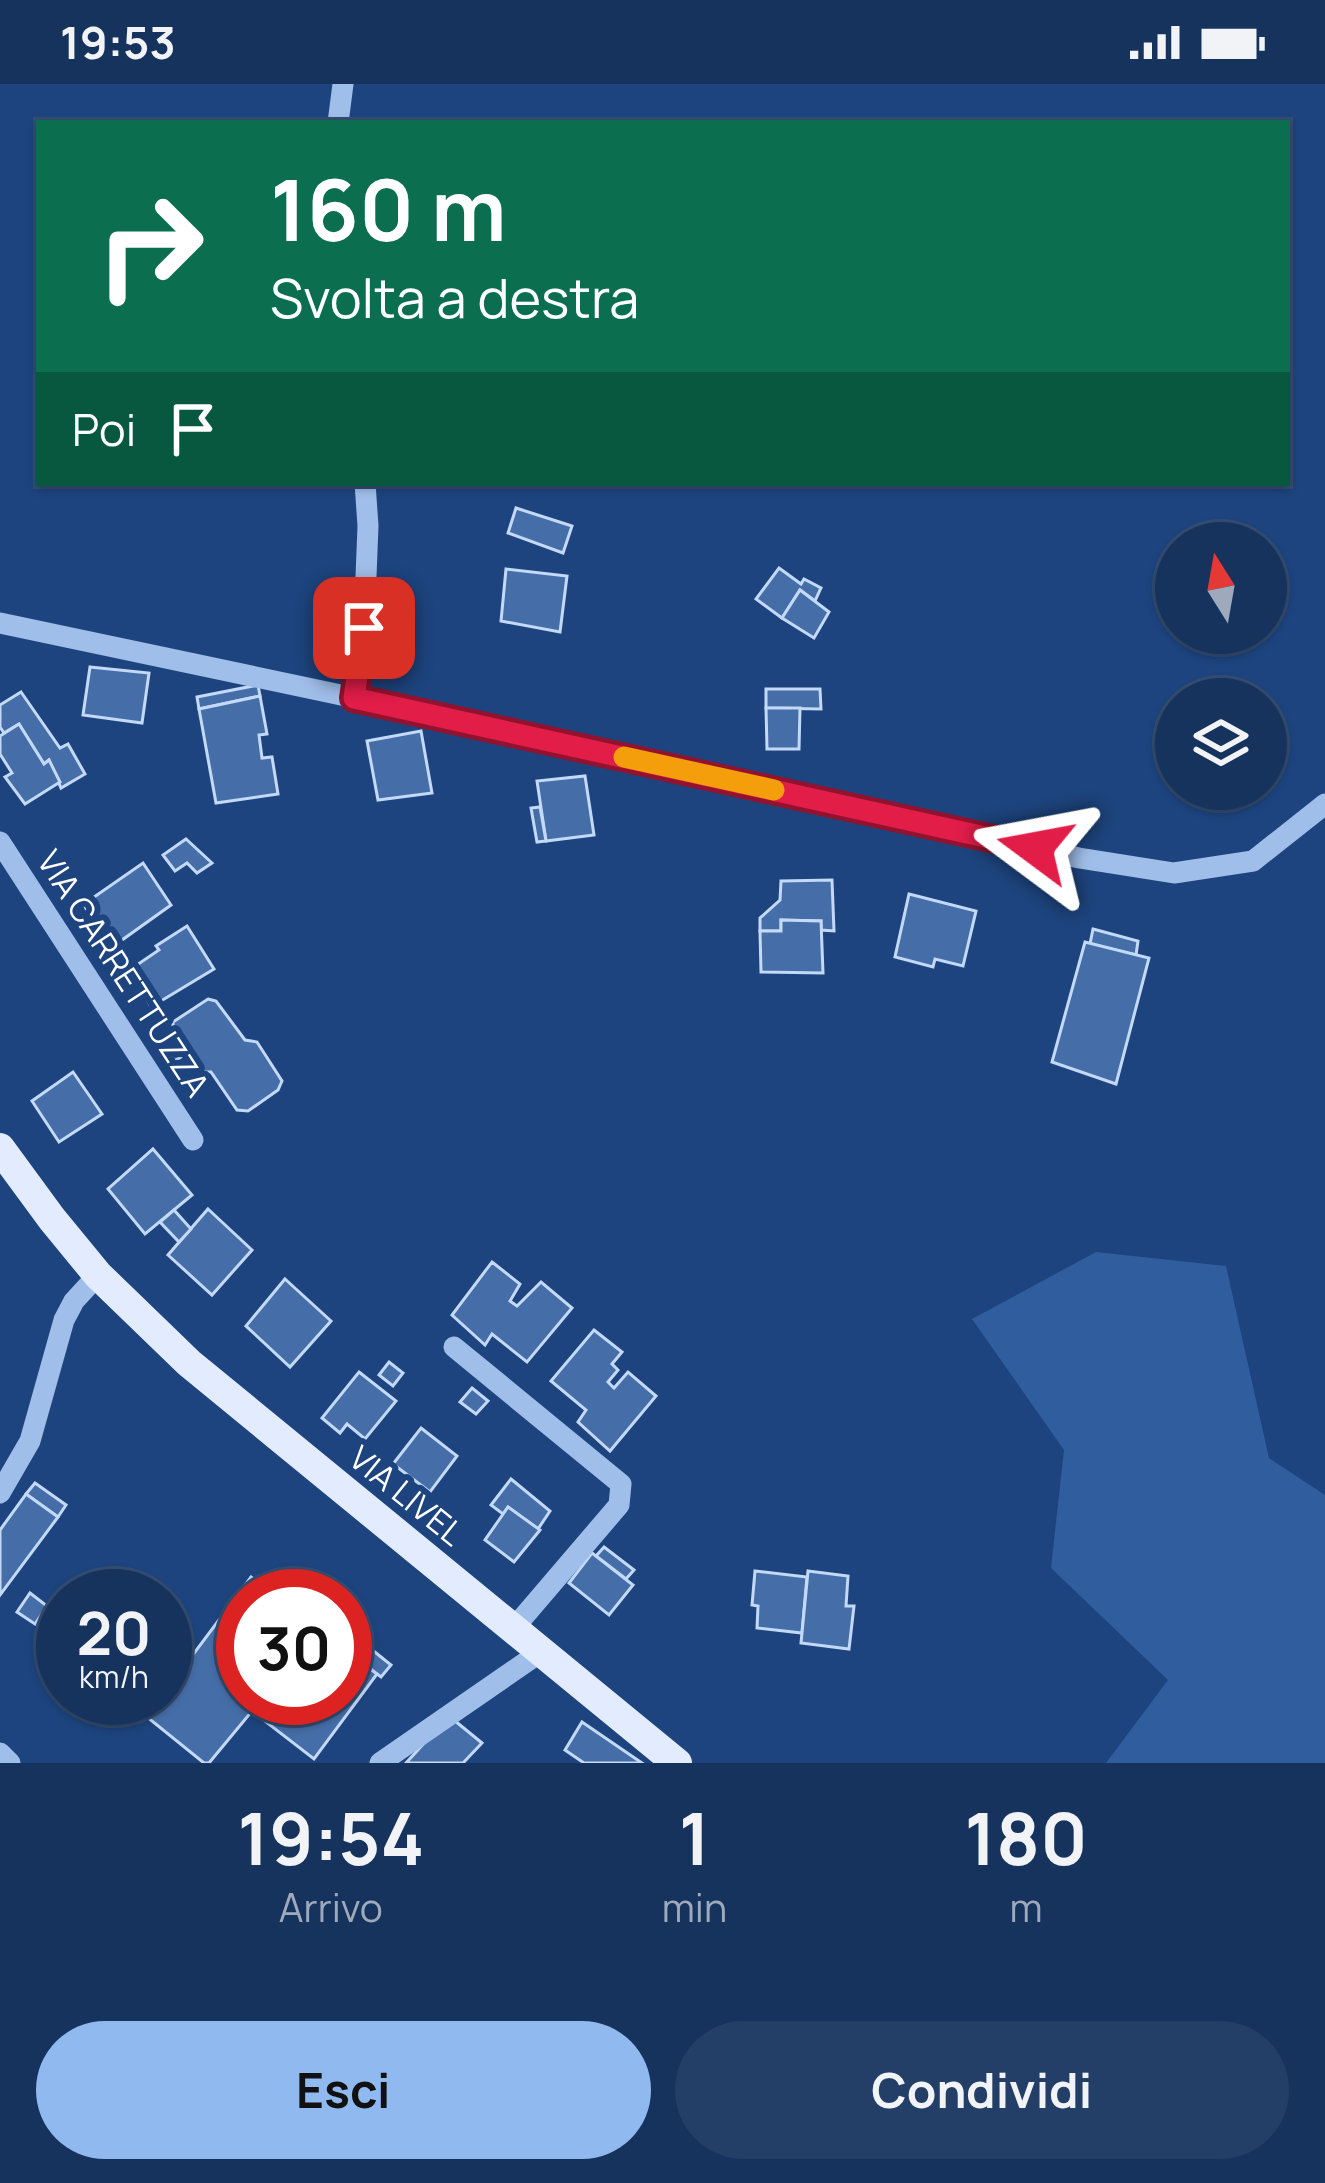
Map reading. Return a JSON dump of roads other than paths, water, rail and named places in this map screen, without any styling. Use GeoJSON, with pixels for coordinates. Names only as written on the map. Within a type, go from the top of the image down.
{"type":"FeatureCollection","features":[{"type":"Feature","properties":{"kind":"main road","name":"VIA LIVEL"},"geometry":{"type":"LineString","coordinates":[[0,1148],[98,1275],[220,1390],[677,1763]]}},
{"type":"Feature","properties":{"kind":"street"},"geometry":{"type":"LineString","coordinates":[[338,120],[343,84]]}},
{"type":"Feature","properties":{"kind":"street"},"geometry":{"type":"LineString","coordinates":[[354,698],[364,628],[368,526],[364,486]]}},
{"type":"Feature","properties":{"kind":"street"},"geometry":{"type":"LineString","coordinates":[[0,623],[1079,858],[1174,873],[1253,861],[1325,804]]}},
{"type":"Feature","properties":{"kind":"street","name":"VIA CARRETTUZZA"},"geometry":{"type":"LineString","coordinates":[[0,842],[193,1140]]}},
{"type":"Feature","properties":{"kind":"street"},"geometry":{"type":"LineString","coordinates":[[0,1493],[30,1441],[64,1320],[98,1275]]}},
{"type":"Feature","properties":{"kind":"street"},"geometry":{"type":"LineString","coordinates":[[454,1347],[621,1484],[620,1505],[514,1628]]}},
{"type":"Feature","properties":{"kind":"street"},"geometry":{"type":"LineString","coordinates":[[380,1763],[542,1651]]}},
{"type":"Feature","properties":{"kind":"street"},"geometry":{"type":"LineString","coordinates":[[0,1753],[10,1763]]}}]}
